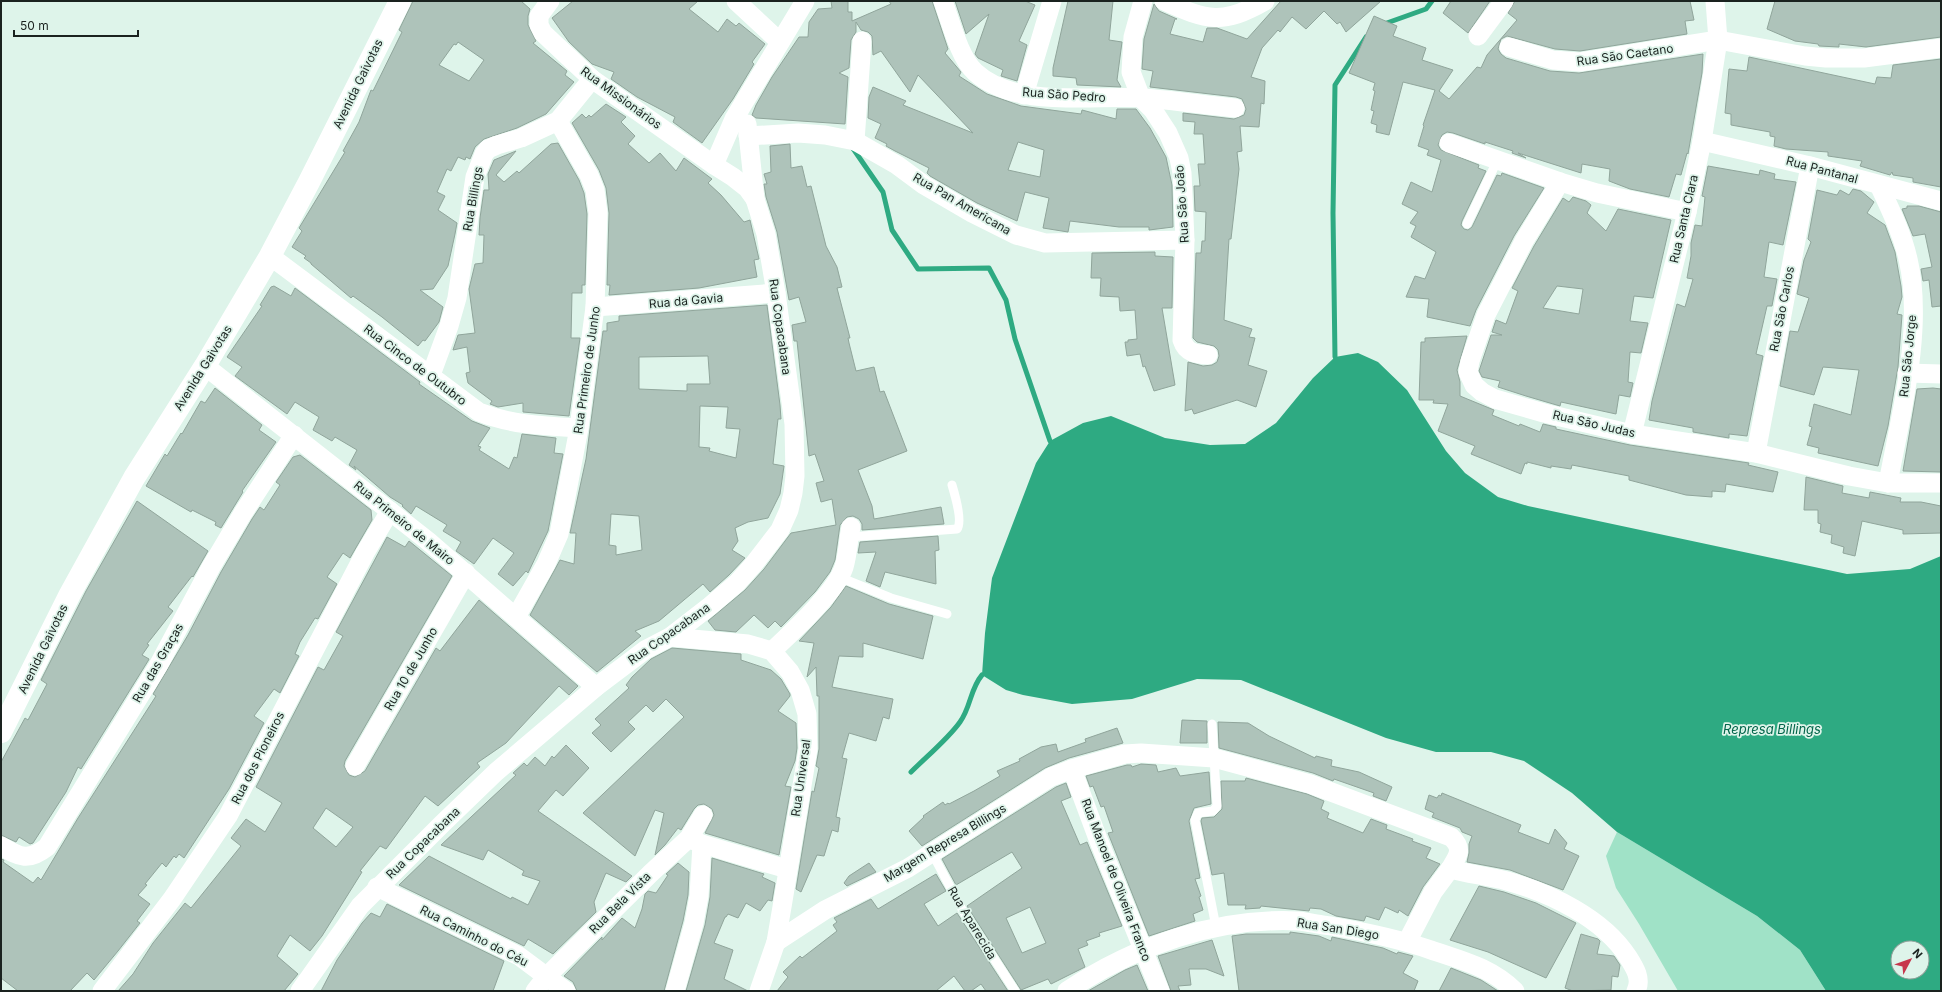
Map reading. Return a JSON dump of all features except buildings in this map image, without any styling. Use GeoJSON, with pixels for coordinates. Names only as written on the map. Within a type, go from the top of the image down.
{"type":"FeatureCollection","features":[{"type":"Feature","properties":{"kind":"street","name":"Avenida Gaivotas"},"geometry":{"type":"LineString","coordinates":[[1,732],[70,594],[134,478],[205,366],[270,256],[400,1]]}},
{"type":"Feature","properties":{"kind":"street","name":"Rua Missionários"},"geometry":{"type":"LineString","coordinates":[[550,1],[539,16],[543,33],[592,79],[714,165]]}},
{"type":"Feature","properties":{"kind":"street"},"geometry":{"type":"LineString","coordinates":[[736,1],[780,42]]}},
{"type":"Feature","properties":{"kind":"street"},"geometry":{"type":"LineString","coordinates":[[714,165],[731,125],[745,100],[806,1]]}},
{"type":"Feature","properties":{"kind":"street","name":"Rua São Pedro"},"geometry":{"type":"LineString","coordinates":[[943,1],[961,52],[971,67],[988,82],[1024,95],[1093,99],[1141,98],[1235,108]]}},
{"type":"Feature","properties":{"kind":"street"},"geometry":{"type":"LineString","coordinates":[[1024,95],[1052,1]]}},
{"type":"Feature","properties":{"kind":"street","name":"Rua São João"},"geometry":{"type":"LineString","coordinates":[[1143,1],[1133,36],[1130,60],[1131,72],[1141,98],[1152,110],[1168,133],[1179,158],[1182,173],[1185,240],[1182,340],[1185,348],[1192,353],[1208,356]]}},
{"type":"Feature","properties":{"kind":"street"},"geometry":{"type":"LineString","coordinates":[[1164,1],[1202,17],[1214,19],[1231,17],[1265,1]]}},
{"type":"Feature","properties":{"kind":"street"},"geometry":{"type":"LineString","coordinates":[[1478,36],[1504,1]]}},
{"type":"Feature","properties":{"kind":"street","name":"Rua Santa Clara"},"geometry":{"type":"LineString","coordinates":[[1632,434],[1687,212],[1702,141],[1718,40],[1715,1]]}},
{"type":"Feature","properties":{"kind":"street","name":"Rua São Caetano"},"geometry":{"type":"LineString","coordinates":[[1509,47],[1553,60],[1580,62],[1718,40],[1805,56],[1826,58],[1864,58],[1941,48]]}},
{"type":"Feature","properties":{"kind":"street"},"geometry":{"type":"LineString","coordinates":[[855,141],[862,41]]}},
{"type":"Feature","properties":{"kind":"street","name":"Rua Billings"},"geometry":{"type":"LineString","coordinates":[[431,375],[449,326],[457,298],[476,177],[480,162],[488,149],[538,131],[558,121],[592,79]]}},
{"type":"Feature","properties":{"kind":"street"},"geometry":{"type":"LineString","coordinates":[[745,100],[755,199]]}},
{"type":"Feature","properties":{"kind":"street","name":"Rua Primeiro de Junho"},"geometry":{"type":"LineString","coordinates":[[516,617],[546,564],[559,534],[580,428],[595,307],[598,213],[595,190],[589,175],[558,121]]}},
{"type":"Feature","properties":{"kind":"street","name":"Rua Pan Americana"},"geometry":{"type":"LineString","coordinates":[[748,136],[798,133],[825,135],[855,141],[897,165],[924,185],[972,213],[1016,236],[1045,243],[1185,240]]}},
{"type":"Feature","properties":{"kind":"street","name":"Rua Pantanal"},"geometry":{"type":"LineString","coordinates":[[1702,141],[1810,166],[1941,201]]}},
{"type":"Feature","properties":{"kind":"street"},"geometry":{"type":"LineString","coordinates":[[1450,142],[1560,182],[1597,193],[1687,212]]}},
{"type":"Feature","properties":{"kind":"street","name":"Rua Copacabana"},"geometry":{"type":"LineString","coordinates":[[300,991],[360,906],[377,887],[496,772],[596,687],[645,650],[670,637],[710,606],[742,577],[774,539],[789,510],[795,476],[794,424],[776,293],[766,234],[755,199],[747,188],[714,165]]}},
{"type":"Feature","properties":{"kind":"street","name":"Rua São Carlos"},"geometry":{"type":"LineString","coordinates":[[1756,453],[1810,166]]}},
{"type":"Feature","properties":{"kind":"street","name":"Rua São Judas"},"geometry":{"type":"LineString","coordinates":[[1560,182],[1524,241],[1486,315],[1468,372],[1474,385],[1482,392],[1495,399],[1544,413],[1632,434],[1756,453],[1849,476],[1888,483],[1941,483]]}},
{"type":"Feature","properties":{"kind":"street","name":"Rua São Jorge"},"geometry":{"type":"LineString","coordinates":[[1879,185],[1899,231],[1908,259],[1913,296],[1913,328],[1907,373],[1888,483]]}},
{"type":"Feature","properties":{"kind":"street","name":"Rua Cinco de Outubro"},"geometry":{"type":"LineString","coordinates":[[270,256],[431,375],[458,398],[479,412],[496,419],[580,428]]}},
{"type":"Feature","properties":{"kind":"street","name":"Rua da Gavia"},"geometry":{"type":"LineString","coordinates":[[595,307],[776,293]]}},
{"type":"Feature","properties":{"kind":"street","name":"Rua Primeiro de Mairo"},"geometry":{"type":"LineString","coordinates":[[205,366],[294,435],[466,573],[596,687]]}},
{"type":"Feature","properties":{"kind":"street"},"geometry":{"type":"LineString","coordinates":[[1907,373],[1941,374]]}},
{"type":"Feature","properties":{"kind":"street","name":"Rua das Graças"},"geometry":{"type":"LineString","coordinates":[[1,846],[19,856],[28,857],[38,854],[47,846],[158,666],[223,547],[294,435]]}},
{"type":"Feature","properties":{"kind":"street","name":"Rua dos Pioneiros"},"geometry":{"type":"LineString","coordinates":[[102,991],[172,899],[228,816],[365,553],[390,512]]}},
{"type":"Feature","properties":{"kind":"street"},"geometry":{"type":"LineString","coordinates":[[670,637],[748,644],[772,651],[813,610],[839,578],[846,559],[850,532]]}},
{"type":"Feature","properties":{"kind":"street","name":"Rua 10 de Junho"},"geometry":{"type":"LineString","coordinates":[[356,766],[466,573]]}},
{"type":"Feature","properties":{"kind":"street","name":"Rua Universal"},"geometry":{"type":"LineString","coordinates":[[759,991],[776,942],[808,749],[807,714],[797,684],[790,672],[772,651]]}},
{"type":"Feature","properties":{"kind":"street","name":"Margem Represa Billings"},"geometry":{"type":"LineString","coordinates":[[776,942],[825,910],[908,868],[1051,777],[1072,769],[1125,754],[1141,753],[1214,758],[1310,784],[1444,834],[1459,844],[1458,857],[1450,869]]}},
{"type":"Feature","properties":{"kind":"street","name":"Rua Manoel de Oliveira Franco"},"geometry":{"type":"LineString","coordinates":[[1072,769],[1142,950],[1160,991]]}},
{"type":"Feature","properties":{"kind":"street","name":"Rua Bela Vista"},"geometry":{"type":"LineString","coordinates":[[541,984],[651,873],[696,841],[703,815]]}},
{"type":"Feature","properties":{"kind":"street"},"geometry":{"type":"LineString","coordinates":[[675,991],[694,923],[699,896],[696,841],[787,869]]}},
{"type":"Feature","properties":{"kind":"street"},"geometry":{"type":"LineString","coordinates":[[1407,942],[1433,892],[1450,869],[1506,881],[1526,888],[1569,907],[1592,921],[1614,940],[1626,953],[1636,971],[1639,986],[1636,991]]}},
{"type":"Feature","properties":{"kind":"street","name":"Rua Caminho do Céu"},"geometry":{"type":"LineString","coordinates":[[377,887],[519,956],[541,984],[566,991]]}},
{"type":"Feature","properties":{"kind":"street","name":"Rua San Diego"},"geometry":{"type":"LineString","coordinates":[[1067,991],[1101,969],[1142,950],[1216,927],[1265,921],[1299,921],[1361,931],[1407,942],[1490,971],[1515,991]]}},
{"type":"Feature","properties":{"kind":"lane"},"geometry":{"type":"LineString","coordinates":[[1467,224],[1498,159]]}},
{"type":"Feature","properties":{"kind":"lane"},"geometry":{"type":"LineString","coordinates":[[850,532],[957,530],[959,526],[959,516],[952,485]]}},
{"type":"Feature","properties":{"kind":"lane"},"geometry":{"type":"LineString","coordinates":[[839,578],[891,598],[947,614]]}},
{"type":"Feature","properties":{"kind":"lane"},"geometry":{"type":"LineString","coordinates":[[1212,724],[1218,806],[1213,811],[1198,813],[1195,820],[1216,927]]}},
{"type":"Feature","properties":{"kind":"lane","name":"Rua Aparecida"},"geometry":{"type":"LineString","coordinates":[[932,853],[963,911],[1015,991]]}},
{"type":"Feature","properties":{"kind":"shaded area"},"geometry":{"type":"Polygon","coordinates":[[[1617,832],[1757,916],[1800,950],[1826,991],[1678,991],[1616,888],[1606,856],[1617,832]]]}},
{"type":"Feature","properties":{"kind":"water","name":"Represa Billings"},"geometry":{"type":"Polygon","coordinates":[[[1358,353],[1378,362],[1407,390],[1446,451],[1465,473],[1498,497],[1528,506],[1847,574],[1910,569],[1941,556],[1941,991],[1826,991],[1800,950],[1757,916],[1617,832],[1572,793],[1524,761],[1491,752],[1436,752],[1386,738],[1241,680],[1197,679],[1132,699],[1072,704],[1023,695],[1006,690],[982,675],[985,633],[992,578],[1036,463],[1050,441],[1083,423],[1111,416],[1165,438],[1210,445],[1245,444],[1276,423],[1313,378],[1335,357],[1358,353]]]}},
{"type":"Feature","properties":{"kind":"waterway"},"geometry":{"type":"LineString","coordinates":[[1384,24],[1426,9],[1432,1]]}},
{"type":"Feature","properties":{"kind":"waterway"},"geometry":{"type":"LineString","coordinates":[[1335,357],[1333,213],[1335,85],[1366,37]]}},
{"type":"Feature","properties":{"kind":"waterway"},"geometry":{"type":"LineString","coordinates":[[852,147],[883,192],[892,230],[918,269],[989,268],[1006,300],[1015,339],[1050,441]]}},
{"type":"Feature","properties":{"kind":"waterway"},"geometry":{"type":"LineString","coordinates":[[911,772],[960,722],[964,716],[975,686],[982,675]]}}]}
